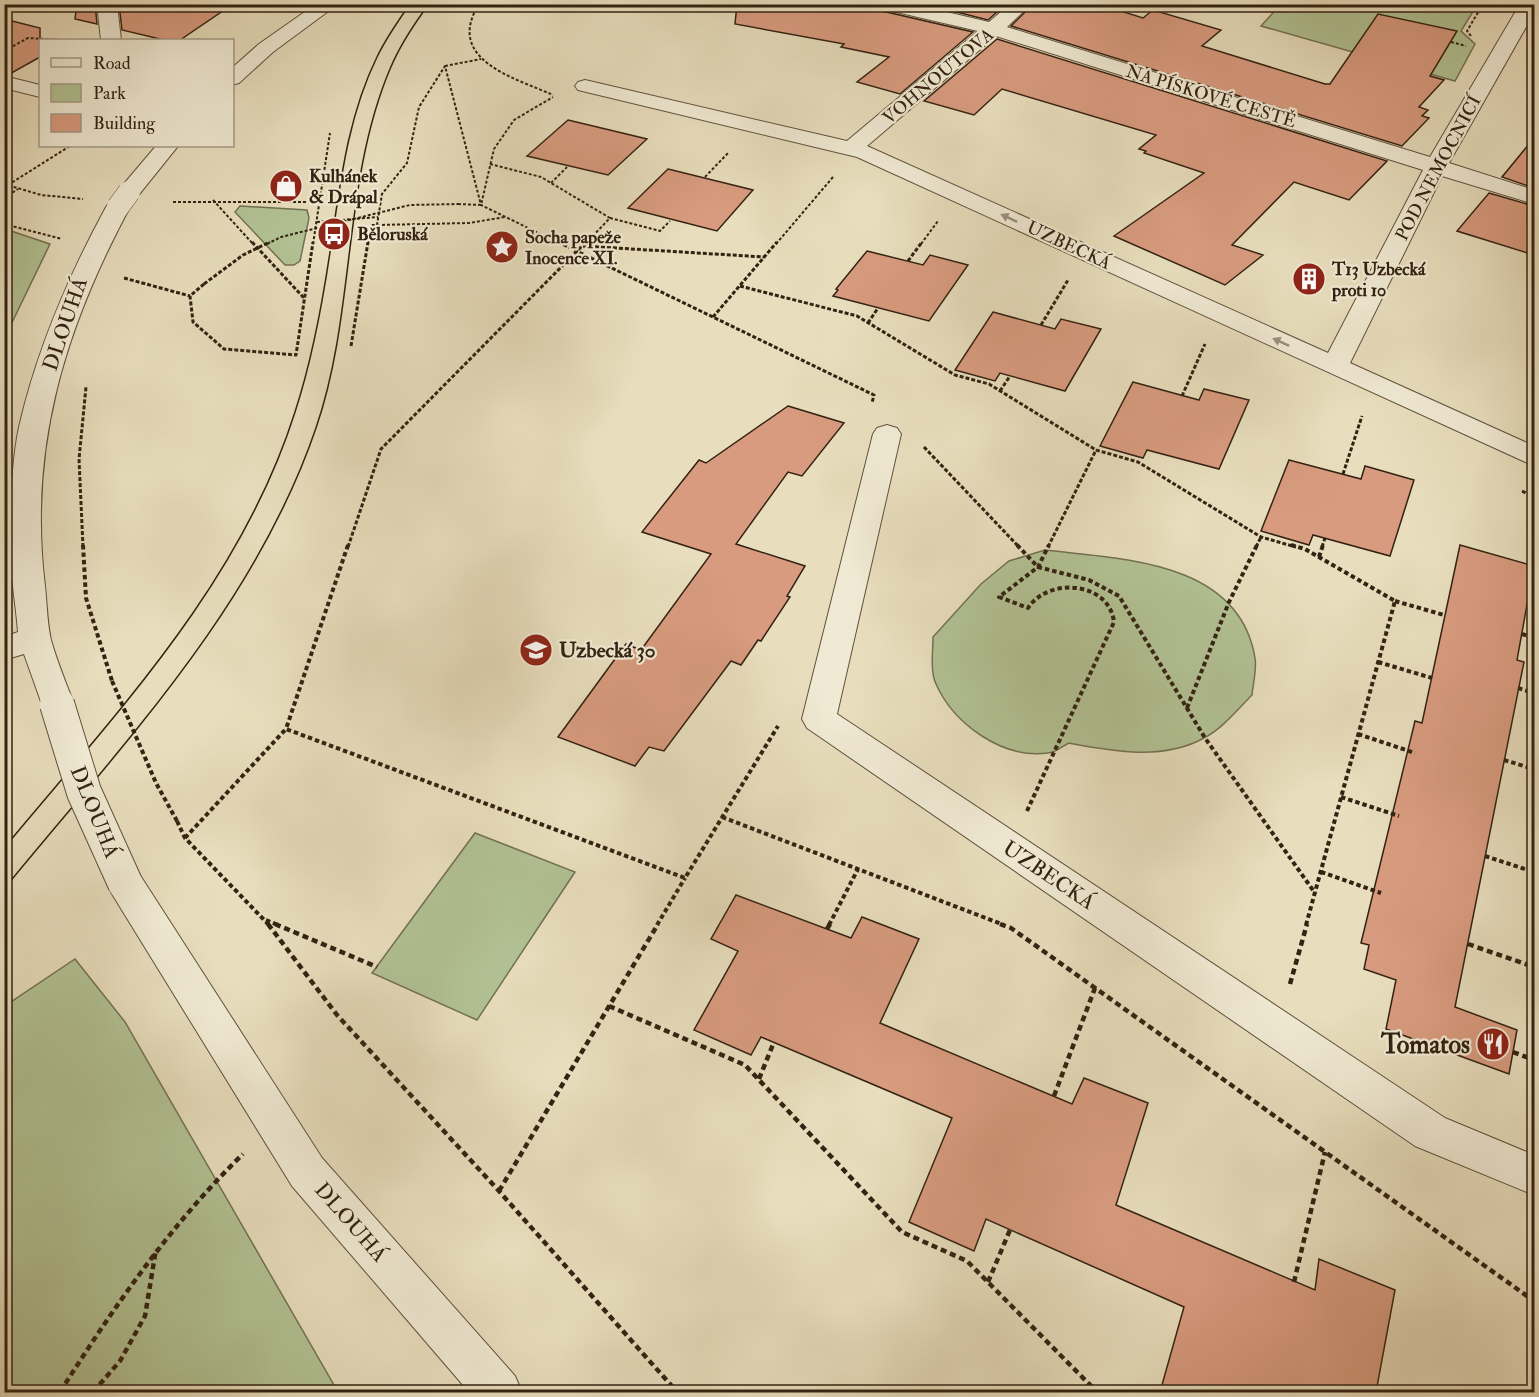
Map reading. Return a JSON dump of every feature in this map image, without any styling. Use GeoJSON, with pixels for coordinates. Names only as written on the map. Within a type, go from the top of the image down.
{"type":"FeatureCollection","features":[{"type":"Feature","properties":{"kind":"street"},"geometry":{"type":"LineString","coordinates":[[107,4],[111,39]]}},
{"type":"Feature","properties":{"kind":"street"},"geometry":{"type":"LineString","coordinates":[[234,77],[266,48],[329,4]]}},
{"type":"Feature","properties":{"kind":"street","name":"NA PÍSKOVÉ CESTĚ"},"geometry":{"type":"LineString","coordinates":[[886,4],[994,29],[1534,197]]}},
{"type":"Feature","properties":{"kind":"street","name":"VOHNOUTOVA"},"geometry":{"type":"LineString","coordinates":[[852,148],[1022,4]]}},
{"type":"Feature","properties":{"kind":"street","name":"POD NEMOCNICÍ"},"geometry":{"type":"LineString","coordinates":[[1335,366],[1436,166],[1530,4]]}},
{"type":"Feature","properties":{"kind":"street"},"geometry":{"type":"LineString","coordinates":[[4,82],[39,91]]}},
{"type":"Feature","properties":{"kind":"street","name":"UZBECKÁ"},"geometry":{"type":"LineString","coordinates":[[585,86],[852,148],[1534,457]]}},
{"type":"Feature","properties":{"kind":"street","name":"DLOUHÁ"},"geometry":{"type":"LineString","coordinates":[[166,147],[124,200],[86,266],[66,313],[33,428],[27,486],[25,548],[35,638],[84,792],[125,884],[307,1172],[499,1392]]}},
{"type":"Feature","properties":{"kind":"street","name":"UZBECKÁ"},"geometry":{"type":"LineString","coordinates":[[880,414],[819,719],[1430,1132],[1534,1174]]}},
{"type":"Feature","properties":{"kind":"street"},"geometry":{"type":"LineString","coordinates":[[4,649],[35,638]]}},
{"type":"Feature","properties":{"kind":"path"},"geometry":{"type":"LineString","coordinates":[[479,4],[471,14],[470,40],[481,59],[555,96],[514,120],[494,149],[482,205]]}},
{"type":"Feature","properties":{"kind":"path"},"geometry":{"type":"LineString","coordinates":[[4,51],[28,38],[44,39]]}},
{"type":"Feature","properties":{"kind":"path"},"geometry":{"type":"LineString","coordinates":[[377,225],[382,194],[407,164],[418,107],[445,66],[481,59]]}},
{"type":"Feature","properties":{"kind":"path"},"geometry":{"type":"LineString","coordinates":[[445,66],[482,205]]}},
{"type":"Feature","properties":{"kind":"path"},"geometry":{"type":"LineString","coordinates":[[190,296],[194,322],[224,349],[297,355],[330,133]]}},
{"type":"Feature","properties":{"kind":"path"},"geometry":{"type":"LineString","coordinates":[[6,185],[68,147]]}},
{"type":"Feature","properties":{"kind":"path"},"geometry":{"type":"LineString","coordinates":[[705,177],[734,147]]}},
{"type":"Feature","properties":{"kind":"path"},"geometry":{"type":"LineString","coordinates":[[490,164],[541,177],[610,218],[660,231],[670,221]]}},
{"type":"Feature","properties":{"kind":"path"},"geometry":{"type":"LineString","coordinates":[[550,183],[567,167]]}},
{"type":"Feature","properties":{"kind":"path"},"geometry":{"type":"LineString","coordinates":[[713,317],[834,176]]}},
{"type":"Feature","properties":{"kind":"path"},"geometry":{"type":"LineString","coordinates":[[6,185],[41,195],[86,200]]}},
{"type":"Feature","properties":{"kind":"path"},"geometry":{"type":"LineString","coordinates":[[4,198],[19,188]]}},
{"type":"Feature","properties":{"kind":"path"},"geometry":{"type":"LineString","coordinates":[[213,200],[304,298]]}},
{"type":"Feature","properties":{"kind":"path"},"geometry":{"type":"LineString","coordinates":[[173,201],[320,202]]}},
{"type":"Feature","properties":{"kind":"path"},"geometry":{"type":"LineString","coordinates":[[190,296],[243,255],[281,237],[410,205],[482,205],[874,394],[880,414]]}},
{"type":"Feature","properties":{"kind":"path"},"geometry":{"type":"LineString","coordinates":[[908,261],[943,215]]}},
{"type":"Feature","properties":{"kind":"path"},"geometry":{"type":"LineString","coordinates":[[317,222],[378,217]]}},
{"type":"Feature","properties":{"kind":"path"},"geometry":{"type":"LineString","coordinates":[[351,346],[371,225],[469,223],[506,217]]}},
{"type":"Feature","properties":{"kind":"path"},"geometry":{"type":"LineString","coordinates":[[185,838],[286,729],[381,448],[610,218]]}},
{"type":"Feature","properties":{"kind":"path"},"geometry":{"type":"LineString","coordinates":[[4,224],[68,240]]}},
{"type":"Feature","properties":{"kind":"path"},"geometry":{"type":"LineString","coordinates":[[582,245],[765,257]]}},
{"type":"Feature","properties":{"kind":"path"},"geometry":{"type":"LineString","coordinates":[[128,270],[124,279],[190,296]]}},
{"type":"Feature","properties":{"kind":"path"},"geometry":{"type":"LineString","coordinates":[[1041,326],[1071,276]]}},
{"type":"Feature","properties":{"kind":"path"},"geometry":{"type":"LineString","coordinates":[[740,286],[857,316],[955,375],[989,384],[1096,450],[1138,462],[1261,537],[1305,549],[1395,601],[1444,615]]}},
{"type":"Feature","properties":{"kind":"path"},"geometry":{"type":"LineString","coordinates":[[868,323],[878,308]]}},
{"type":"Feature","properties":{"kind":"path"},"geometry":{"type":"LineString","coordinates":[[1182,396],[1207,341]]}},
{"type":"Feature","properties":{"kind":"path"},"geometry":{"type":"LineString","coordinates":[[1000,391],[1010,376]]}},
{"type":"Feature","properties":{"kind":"path"},"geometry":{"type":"LineString","coordinates":[[87,378],[79,459],[86,598],[112,681],[156,783],[185,838],[266,920],[337,1015],[499,1191],[676,1392]]}},
{"type":"Feature","properties":{"kind":"path"},"geometry":{"type":"LineString","coordinates":[[874,394],[880,414]]}},
{"type":"Feature","properties":{"kind":"path"},"geometry":{"type":"LineString","coordinates":[[1343,474],[1362,415],[1373,420]]}},
{"type":"Feature","properties":{"kind":"path"},"geometry":{"type":"LineString","coordinates":[[923,446],[1038,567],[1089,580],[1119,596],[1205,738],[1315,893]]}},
{"type":"Feature","properties":{"kind":"path"},"geometry":{"type":"LineString","coordinates":[[1042,778],[1110,634],[1114,619],[1107,604],[1090,592],[1071,586],[1056,587],[1041,592],[1028,608],[999,597],[1038,567],[1096,450]]}},
{"type":"Feature","properties":{"kind":"path"},"geometry":{"type":"LineString","coordinates":[[1513,487],[1534,497]]}},
{"type":"Feature","properties":{"kind":"path"},"geometry":{"type":"LineString","coordinates":[[1187,708],[1229,602],[1261,537]]}},
{"type":"Feature","properties":{"kind":"path"},"geometry":{"type":"LineString","coordinates":[[1319,557],[1325,538]]}},
{"type":"Feature","properties":{"kind":"path"},"geometry":{"type":"LineString","coordinates":[[1290,985],[1395,601]]}},
{"type":"Feature","properties":{"kind":"path"},"geometry":{"type":"LineString","coordinates":[[1522,634],[1534,638]]}},
{"type":"Feature","properties":{"kind":"path"},"geometry":{"type":"LineString","coordinates":[[1378,662],[1432,678]]}},
{"type":"Feature","properties":{"kind":"path"},"geometry":{"type":"LineString","coordinates":[[1518,688],[1534,693]]}},
{"type":"Feature","properties":{"kind":"path"},"geometry":{"type":"LineString","coordinates":[[499,1191],[782,720]]}},
{"type":"Feature","properties":{"kind":"path"},"geometry":{"type":"LineString","coordinates":[[286,729],[685,878]]}},
{"type":"Feature","properties":{"kind":"path"},"geometry":{"type":"LineString","coordinates":[[1358,734],[1415,753]]}},
{"type":"Feature","properties":{"kind":"path"},"geometry":{"type":"LineString","coordinates":[[1504,760],[1534,770]]}},
{"type":"Feature","properties":{"kind":"path"},"geometry":{"type":"LineString","coordinates":[[1341,797],[1399,816]]}},
{"type":"Feature","properties":{"kind":"path"},"geometry":{"type":"LineString","coordinates":[[722,817],[1011,928],[1534,1301]]}},
{"type":"Feature","properties":{"kind":"path"},"geometry":{"type":"LineString","coordinates":[[1485,856],[1534,872]]}},
{"type":"Feature","properties":{"kind":"path"},"geometry":{"type":"LineString","coordinates":[[827,930],[858,869]]}},
{"type":"Feature","properties":{"kind":"path"},"geometry":{"type":"LineString","coordinates":[[1320,872],[1381,893]]}},
{"type":"Feature","properties":{"kind":"path"},"geometry":{"type":"LineString","coordinates":[[266,920],[377,967]]}},
{"type":"Feature","properties":{"kind":"path"},"geometry":{"type":"LineString","coordinates":[[1468,944],[1534,967]]}},
{"type":"Feature","properties":{"kind":"path"},"geometry":{"type":"LineString","coordinates":[[1054,1096],[1095,988]]}},
{"type":"Feature","properties":{"kind":"path"},"geometry":{"type":"LineString","coordinates":[[609,1006],[745,1065],[902,1232],[967,1261],[1097,1392]]}},
{"type":"Feature","properties":{"kind":"path"},"geometry":{"type":"LineString","coordinates":[[759,1079],[774,1042]]}},
{"type":"Feature","properties":{"kind":"path"},"geometry":{"type":"LineString","coordinates":[[1513,1052],[1534,1060]]}},
{"type":"Feature","properties":{"kind":"path"},"geometry":{"type":"LineString","coordinates":[[60,1392],[157,1248],[219,1176],[276,1125]]}},
{"type":"Feature","properties":{"kind":"path"},"geometry":{"type":"LineString","coordinates":[[1294,1281],[1324,1152]]}},
{"type":"Feature","properties":{"kind":"path"},"geometry":{"type":"LineString","coordinates":[[988,1282],[1010,1230]]}},
{"type":"Feature","properties":{"kind":"path"},"geometry":{"type":"LineString","coordinates":[[93,1392],[120,1361],[145,1316],[157,1248]]}},
{"type":"Feature","properties":{"kind":"path"},"geometry":{"type":"LineString","coordinates":[[1531,1392],[1534,1364]]}},
{"type":"Feature","properties":{"kind":"green space"},"geometry":{"type":"Polygon","coordinates":[[[1280,5],[1477,5],[1461,31],[1475,44],[1455,81],[1261,26],[1280,5]]]}},
{"type":"Feature","properties":{"kind":"green space"},"geometry":{"type":"Polygon","coordinates":[[[240,206],[307,210],[309,218],[300,261],[294,265],[285,265],[235,212],[240,206]]]}},
{"type":"Feature","properties":{"kind":"green space"},"geometry":{"type":"Polygon","coordinates":[[[4,229],[50,244],[5,337],[4,229]]]}},
{"type":"Feature","properties":{"kind":"green space"},"geometry":{"type":"Polygon","coordinates":[[[1045,550],[1141,562],[1202,583],[1226,601],[1244,626],[1255,658],[1252,695],[1211,734],[1172,750],[1120,751],[1069,743],[1051,753],[1031,753],[1014,750],[981,736],[955,712],[944,699],[936,684],[932,667],[933,637],[981,584],[1009,561],[1045,550]]]}},
{"type":"Feature","properties":{"kind":"green space"},"geometry":{"type":"Polygon","coordinates":[[[475,833],[575,872],[477,1020],[372,973],[475,833]]]}},
{"type":"Feature","properties":{"kind":"green space"},"geometry":{"type":"Polygon","coordinates":[[[75,959],[125,1022],[338,1392],[5,1392],[5,1006],[75,959]]]}},
{"type":"Feature","properties":{"kind":"building"},"geometry":{"type":"Polygon","coordinates":[[[77,4],[95,4],[97,24],[75,19],[77,4]]]}},
{"type":"Feature","properties":{"kind":"building"},"geometry":{"type":"Polygon","coordinates":[[[119,4],[233,4],[181,39],[160,39],[122,30],[119,4]]]}},
{"type":"Feature","properties":{"kind":"building"},"geometry":{"type":"Polygon","coordinates":[[[737,4],[875,4],[878,10],[973,32],[900,94],[857,82],[889,57],[841,47],[844,44],[735,24],[737,4]]]}},
{"type":"Feature","properties":{"kind":"building"},"geometry":{"type":"Polygon","coordinates":[[[925,4],[1006,4],[988,20],[925,4]]]}},
{"type":"Feature","properties":{"kind":"building"},"geometry":{"type":"Polygon","coordinates":[[[1033,4],[1075,4],[1091,9],[1098,4],[1143,18],[1153,10],[1221,30],[1202,46],[1325,84],[1330,84],[1378,14],[1457,31],[1430,76],[1444,80],[1419,107],[1428,110],[1422,116],[1429,118],[1402,146],[1011,26],[1033,4]]]}},
{"type":"Feature","properties":{"kind":"building"},"geometry":{"type":"Polygon","coordinates":[[[4,19],[40,28],[39,58],[8,75],[4,74],[4,19]]]}},
{"type":"Feature","properties":{"kind":"building"},"geometry":{"type":"Polygon","coordinates":[[[997,39],[1387,161],[1349,200],[1294,182],[1232,245],[1263,255],[1225,285],[1114,236],[1204,173],[1144,153],[1146,151],[1139,149],[1156,135],[1002,89],[974,115],[924,101],[997,39]]]}},
{"type":"Feature","properties":{"kind":"building"},"geometry":{"type":"Polygon","coordinates":[[[568,120],[647,139],[608,175],[527,156],[568,120]]]}},
{"type":"Feature","properties":{"kind":"building"},"geometry":{"type":"Polygon","coordinates":[[[1534,138],[1534,188],[1502,177],[1534,138]]]}},
{"type":"Feature","properties":{"kind":"building"},"geometry":{"type":"Polygon","coordinates":[[[668,169],[753,190],[717,231],[628,208],[668,169]]]}},
{"type":"Feature","properties":{"kind":"building"},"geometry":{"type":"Polygon","coordinates":[[[1489,193],[1534,206],[1534,255],[1457,231],[1489,193]]]}},
{"type":"Feature","properties":{"kind":"building"},"geometry":{"type":"Polygon","coordinates":[[[867,251],[923,265],[930,255],[968,265],[929,321],[833,296],[838,290],[836,289],[867,251]]]}},
{"type":"Feature","properties":{"kind":"building"},"geometry":{"type":"Polygon","coordinates":[[[993,312],[1055,329],[1061,319],[1101,329],[1065,391],[1000,373],[995,381],[955,370],[993,312]]]}},
{"type":"Feature","properties":{"kind":"building"},"geometry":{"type":"Polygon","coordinates":[[[1133,382],[1199,400],[1204,389],[1249,400],[1219,469],[1147,450],[1143,458],[1100,446],[1133,382]]]}},
{"type":"Feature","properties":{"kind":"building"},"geometry":{"type":"Polygon","coordinates":[[[788,406],[844,423],[802,476],[788,472],[736,544],[805,566],[787,596],[790,597],[761,641],[758,640],[741,665],[731,661],[664,751],[649,747],[635,766],[558,737],[626,644],[641,650],[711,554],[642,532],[699,460],[706,463],[788,406]]]}},
{"type":"Feature","properties":{"kind":"building"},"geometry":{"type":"Polygon","coordinates":[[[1289,460],[1361,479],[1365,466],[1414,480],[1390,556],[1313,535],[1309,545],[1261,531],[1289,460]]]}},
{"type":"Feature","properties":{"kind":"building"},"geometry":{"type":"Polygon","coordinates":[[[1460,545],[1534,566],[1517,660],[1524,662],[1455,1007],[1517,1030],[1509,1074],[1386,1029],[1396,980],[1364,969],[1369,945],[1361,943],[1415,721],[1422,723],[1460,545]]]}},
{"type":"Feature","properties":{"kind":"building"},"geometry":{"type":"Polygon","coordinates":[[[736,895],[851,938],[862,917],[919,939],[880,1023],[1072,1104],[1084,1078],[1148,1103],[1116,1205],[1315,1290],[1319,1259],[1395,1290],[1376,1392],[1160,1392],[1184,1307],[986,1219],[974,1251],[909,1222],[952,1118],[761,1037],[751,1055],[694,1030],[738,951],[711,939],[736,895]]]}},
{"type":"Feature","properties":{"kind":"tram line"},"geometry":{"type":"LineString","coordinates":[[4,848],[131,696],[171,644],[209,590],[243,533],[272,474],[295,412],[311,353],[324,292],[346,153],[358,104],[381,50],[410,4]]}},
{"type":"Feature","properties":{"kind":"tram line"},"geometry":{"type":"LineString","coordinates":[[4,889],[181,672],[221,615],[258,555],[290,493],[316,428],[329,384],[338,339],[356,202],[375,112],[398,52],[429,4]]}},
{"type":"Feature","properties":{"kind":"place","name":"Kulhánek & Drápal"},"geometry":{"type":"Point","coordinates":[286,186]}},
{"type":"Feature","properties":{"kind":"place","name":"Běloruská"},"geometry":{"type":"Point","coordinates":[334,234]}},
{"type":"Feature","properties":{"kind":"place","name":"Socha papeže Inocence XI."},"geometry":{"type":"Point","coordinates":[502,247]}},
{"type":"Feature","properties":{"kind":"place","name":"T13 Uzbecká proti 10"},"geometry":{"type":"Point","coordinates":[1309,279]}},
{"type":"Feature","properties":{"kind":"place","name":"Uzbecká 30"},"geometry":{"type":"Point","coordinates":[536,650]}},
{"type":"Feature","properties":{"kind":"place","name":"Tomatos"},"geometry":{"type":"Point","coordinates":[1493,1044]}}]}
